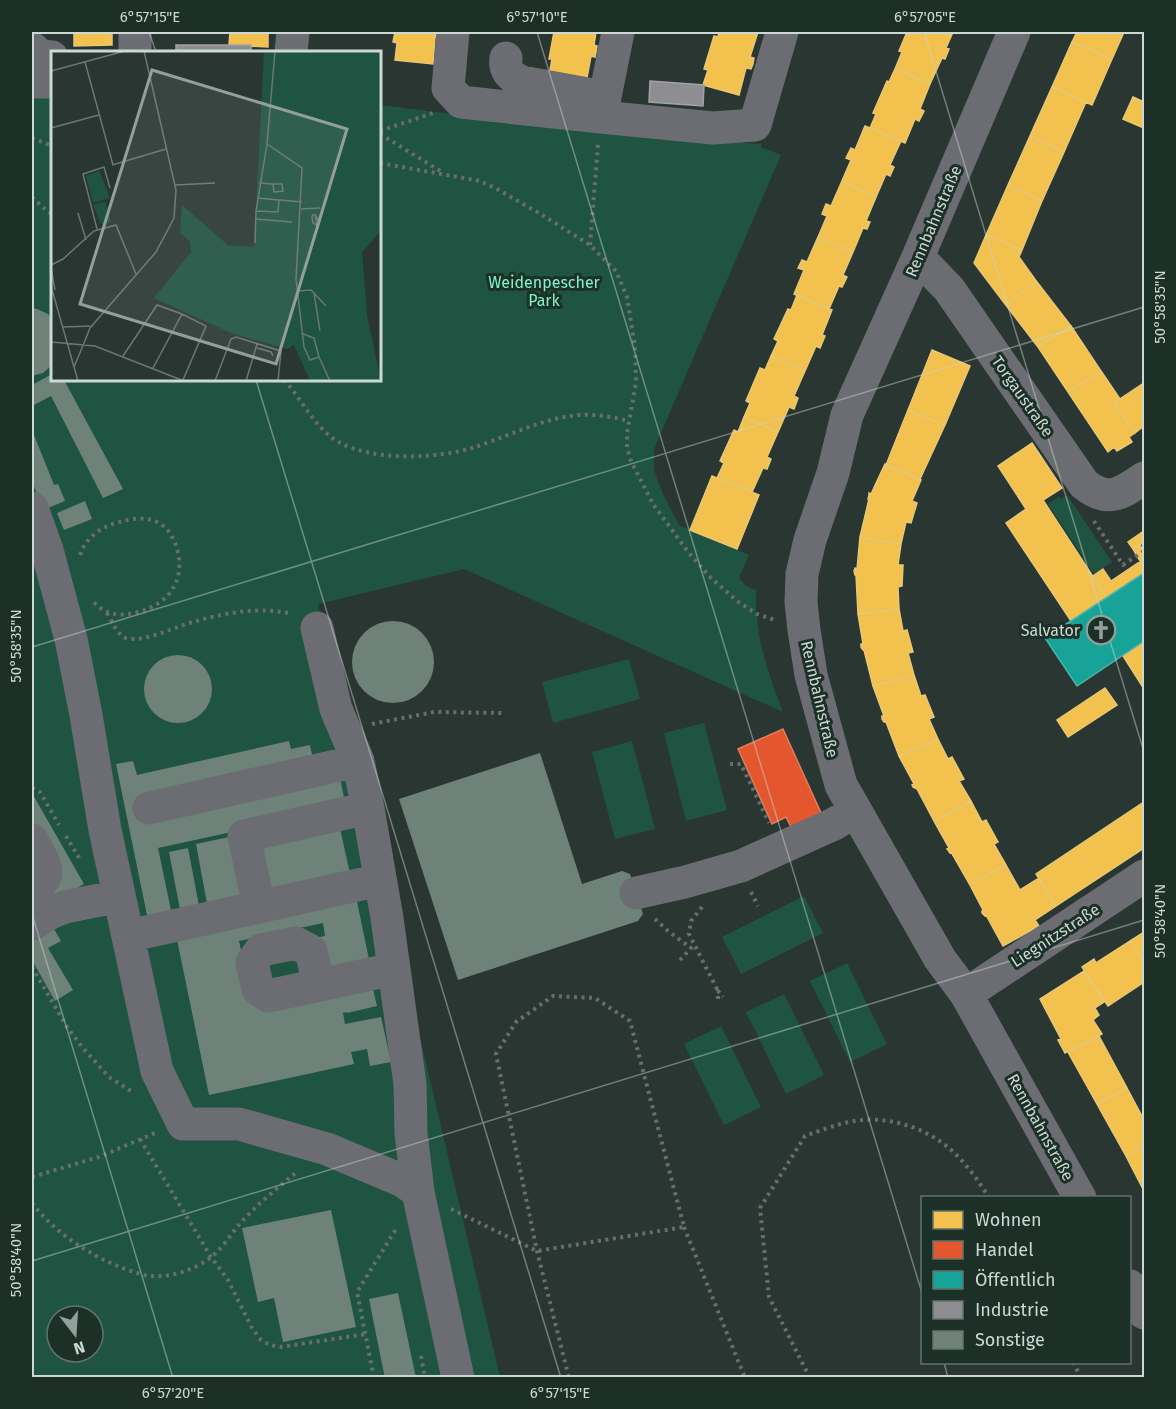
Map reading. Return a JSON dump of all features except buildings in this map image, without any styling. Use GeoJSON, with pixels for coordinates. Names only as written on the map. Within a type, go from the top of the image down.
{"type":"FeatureCollection","features":[{"type":"Feature","properties":{"kind":"street"},"geometry":{"type":"LineString","coordinates":[[135,32],[135,51]]}},
{"type":"Feature","properties":{"kind":"street"},"geometry":{"type":"LineString","coordinates":[[291,51],[293,32]]}},
{"type":"Feature","properties":{"kind":"street"},"geometry":{"type":"LineString","coordinates":[[453,32],[448,88],[461,102],[602,107]]}},
{"type":"Feature","properties":{"kind":"street"},"geometry":{"type":"LineString","coordinates":[[602,107],[618,32]]}},
{"type":"Feature","properties":{"kind":"street"},"geometry":{"type":"LineString","coordinates":[[506,58],[507,71],[515,79],[602,107],[713,128],[755,125],[782,32]]}},
{"type":"Feature","properties":{"kind":"street","name":"Rennbahnstraße"},"geometry":{"type":"LineString","coordinates":[[1014,32],[918,257],[847,415],[833,472],[810,540],[802,574],[801,602],[811,675],[840,782],[940,959],[966,994],[1079,1196]]}},
{"type":"Feature","properties":{"kind":"street"},"geometry":{"type":"LineString","coordinates":[[32,48],[41,56],[51,57]]}},
{"type":"Feature","properties":{"kind":"street"},"geometry":{"type":"LineString","coordinates":[[32,82],[51,82]]}},
{"type":"Feature","properties":{"kind":"street","name":"Torgaustraße"},"geometry":{"type":"LineString","coordinates":[[918,257],[949,290],[1084,484],[1102,495]]}},
{"type":"Feature","properties":{"kind":"street"},"geometry":{"type":"LineString","coordinates":[[1102,495],[1114,495],[1124,491],[1144,478]]}},
{"type":"Feature","properties":{"kind":"street"},"geometry":{"type":"LineString","coordinates":[[32,508],[47,550],[71,639],[105,830],[157,1071],[183,1124],[239,1124],[327,1149],[403,1181],[418,1192]]}},
{"type":"Feature","properties":{"kind":"street"},"geometry":{"type":"LineString","coordinates":[[317,628],[336,709],[358,761],[368,808],[410,1084],[411,1133],[418,1192],[458,1377]]}},
{"type":"Feature","properties":{"kind":"street"},"geometry":{"type":"LineString","coordinates":[[149,808],[358,761]]}},
{"type":"Feature","properties":{"kind":"street"},"geometry":{"type":"LineString","coordinates":[[259,907],[244,836],[368,808]]}},
{"type":"Feature","properties":{"kind":"street"},"geometry":{"type":"LineString","coordinates":[[638,892],[729,870],[834,824],[856,811]]}},
{"type":"Feature","properties":{"kind":"street"},"geometry":{"type":"LineString","coordinates":[[32,840],[45,868],[39,897],[65,907],[119,896]]}},
{"type":"Feature","properties":{"kind":"street","name":"Liegnitzstraße"},"geometry":{"type":"LineString","coordinates":[[966,994],[1144,876]]}},
{"type":"Feature","properties":{"kind":"street"},"geometry":{"type":"LineString","coordinates":[[128,936],[380,880]]}},
{"type":"Feature","properties":{"kind":"street"},"geometry":{"type":"LineString","coordinates":[[319,985],[394,969]]}},
{"type":"Feature","properties":{"kind":"street"},"geometry":{"type":"LineString","coordinates":[[1131,1288],[1144,1313]]}},
{"type":"Feature","properties":{"kind":"path"},"geometry":{"type":"LineString","coordinates":[[381,133],[461,102]]}},
{"type":"Feature","properties":{"kind":"path"},"geometry":{"type":"LineString","coordinates":[[590,245],[602,107]]}},
{"type":"Feature","properties":{"kind":"path"},"geometry":{"type":"LineString","coordinates":[[381,134],[445,174]]}},
{"type":"Feature","properties":{"kind":"path"},"geometry":{"type":"LineString","coordinates":[[32,138],[51,146]]}},
{"type":"Feature","properties":{"kind":"path"},"geometry":{"type":"LineString","coordinates":[[381,163],[480,181],[539,213],[590,245],[616,271],[627,297],[635,347],[636,382],[627,434],[627,448],[631,461],[653,504],[688,552],[711,578],[737,601],[757,614],[804,630]]}},
{"type":"Feature","properties":{"kind":"path"},"geometry":{"type":"LineString","coordinates":[[32,197],[51,213]]}},
{"type":"Feature","properties":{"kind":"path"},"geometry":{"type":"LineString","coordinates":[[285,381],[324,431],[337,441],[370,454],[402,456],[437,454],[472,447],[558,418],[580,415],[606,416],[629,421]]}},
{"type":"Feature","properties":{"kind":"path"},"geometry":{"type":"LineString","coordinates":[[1102,495],[1094,521],[1123,565],[1144,551]]}},
{"type":"Feature","properties":{"kind":"path"},"geometry":{"type":"LineString","coordinates":[[47,550],[78,558],[83,546],[92,535],[107,525],[126,520],[144,518],[157,522],[167,529],[174,540],[181,566],[174,587],[158,604],[146,610],[120,615],[96,606],[87,594]]}},
{"type":"Feature","properties":{"kind":"path"},"geometry":{"type":"LineString","coordinates":[[107,612],[121,635],[140,639],[192,622],[227,614],[257,611],[280,611],[299,616],[317,628]]}},
{"type":"Feature","properties":{"kind":"path"},"geometry":{"type":"LineString","coordinates":[[344,729],[434,712],[503,713]]}},
{"type":"Feature","properties":{"kind":"path"},"geometry":{"type":"LineString","coordinates":[[729,764],[741,765],[781,848]]}},
{"type":"Feature","properties":{"kind":"path"},"geometry":{"type":"LineString","coordinates":[[32,788],[40,792],[81,862]]}},
{"type":"Feature","properties":{"kind":"path"},"geometry":{"type":"LineString","coordinates":[[638,892],[653,917],[668,931],[693,946]]}},
{"type":"Feature","properties":{"kind":"path"},"geometry":{"type":"LineString","coordinates":[[753,896],[758,906]]}},
{"type":"Feature","properties":{"kind":"path"},"geometry":{"type":"LineString","coordinates":[[704,904],[692,921],[689,934],[693,946],[723,997]]}},
{"type":"Feature","properties":{"kind":"path"},"geometry":{"type":"LineString","coordinates":[[680,960],[693,946]]}},
{"type":"Feature","properties":{"kind":"path"},"geometry":{"type":"LineString","coordinates":[[32,968],[67,1027],[82,1047],[109,1077],[137,1094]]}},
{"type":"Feature","properties":{"kind":"path"},"geometry":{"type":"LineString","coordinates":[[718,992],[718,999]]}},
{"type":"Feature","properties":{"kind":"path"},"geometry":{"type":"LineString","coordinates":[[569,1377],[537,1251],[496,1054],[516,1023],[553,996],[595,998],[630,1021],[684,1227],[744,1377]]}},
{"type":"Feature","properties":{"kind":"path"},"geometry":{"type":"LineString","coordinates":[[810,1377],[769,1297],[760,1208],[805,1136],[850,1121],[882,1120],[912,1127],[942,1142],[970,1169],[988,1196]]}},
{"type":"Feature","properties":{"kind":"path"},"geometry":{"type":"LineString","coordinates":[[32,1177],[99,1157],[183,1124]]}},
{"type":"Feature","properties":{"kind":"path"},"geometry":{"type":"LineString","coordinates":[[140,1139],[211,1257],[228,1280],[252,1328],[261,1340],[281,1347],[366,1334]]}},
{"type":"Feature","properties":{"kind":"path"},"geometry":{"type":"LineString","coordinates":[[32,1203],[40,1215],[74,1242],[100,1258],[149,1276],[169,1275],[187,1270],[211,1257],[238,1226],[271,1194],[327,1149]]}},
{"type":"Feature","properties":{"kind":"path"},"geometry":{"type":"LineString","coordinates":[[374,1377],[357,1292],[418,1192],[537,1251],[684,1227]]}},
{"type":"Feature","properties":{"kind":"green space","name":"Weidenpescher Park"},"geometry":{"type":"Polygon","coordinates":[[[32,97],[51,97],[51,381],[381,381],[381,105],[608,133],[761,144],[761,147],[781,155],[654,449],[654,470],[679,525],[749,555],[739,578],[746,586],[756,590],[761,643],[783,712],[464,569],[318,604],[500,1377],[32,1377],[32,97]]]}},
{"type":"Feature","properties":{"kind":"green space"},"geometry":{"type":"Polygon","coordinates":[[[1067,495],[1112,562],[1094,574],[1048,504],[1067,495]]]}},
{"type":"Feature","properties":{"kind":"green space"},"geometry":{"type":"Polygon","coordinates":[[[629,659],[640,699],[553,723],[542,682],[629,659]]]}},
{"type":"Feature","properties":{"kind":"green space"},"geometry":{"type":"Polygon","coordinates":[[[704,723],[727,810],[686,821],[664,733],[704,723]]]}},
{"type":"Feature","properties":{"kind":"green space"},"geometry":{"type":"Polygon","coordinates":[[[632,741],[655,829],[615,839],[592,752],[632,741]]]}},
{"type":"Feature","properties":{"kind":"green space"},"geometry":{"type":"Polygon","coordinates":[[[804,896],[823,933],[741,974],[722,937],[804,896]]]}},
{"type":"Feature","properties":{"kind":"green space"},"geometry":{"type":"Polygon","coordinates":[[[847,963],[887,1044],[850,1062],[810,981],[847,963]]]}},
{"type":"Feature","properties":{"kind":"green space"},"geometry":{"type":"Polygon","coordinates":[[[784,994],[824,1075],[786,1094],[746,1012],[784,994]]]}},
{"type":"Feature","properties":{"kind":"green space"},"geometry":{"type":"Polygon","coordinates":[[[721,1026],[761,1107],[724,1125],[684,1044],[721,1026]]]}},
{"type":"Feature","properties":{"kind":"place","name":"Salvator"},"geometry":{"type":"Point","coordinates":[1101,630]}}]}
